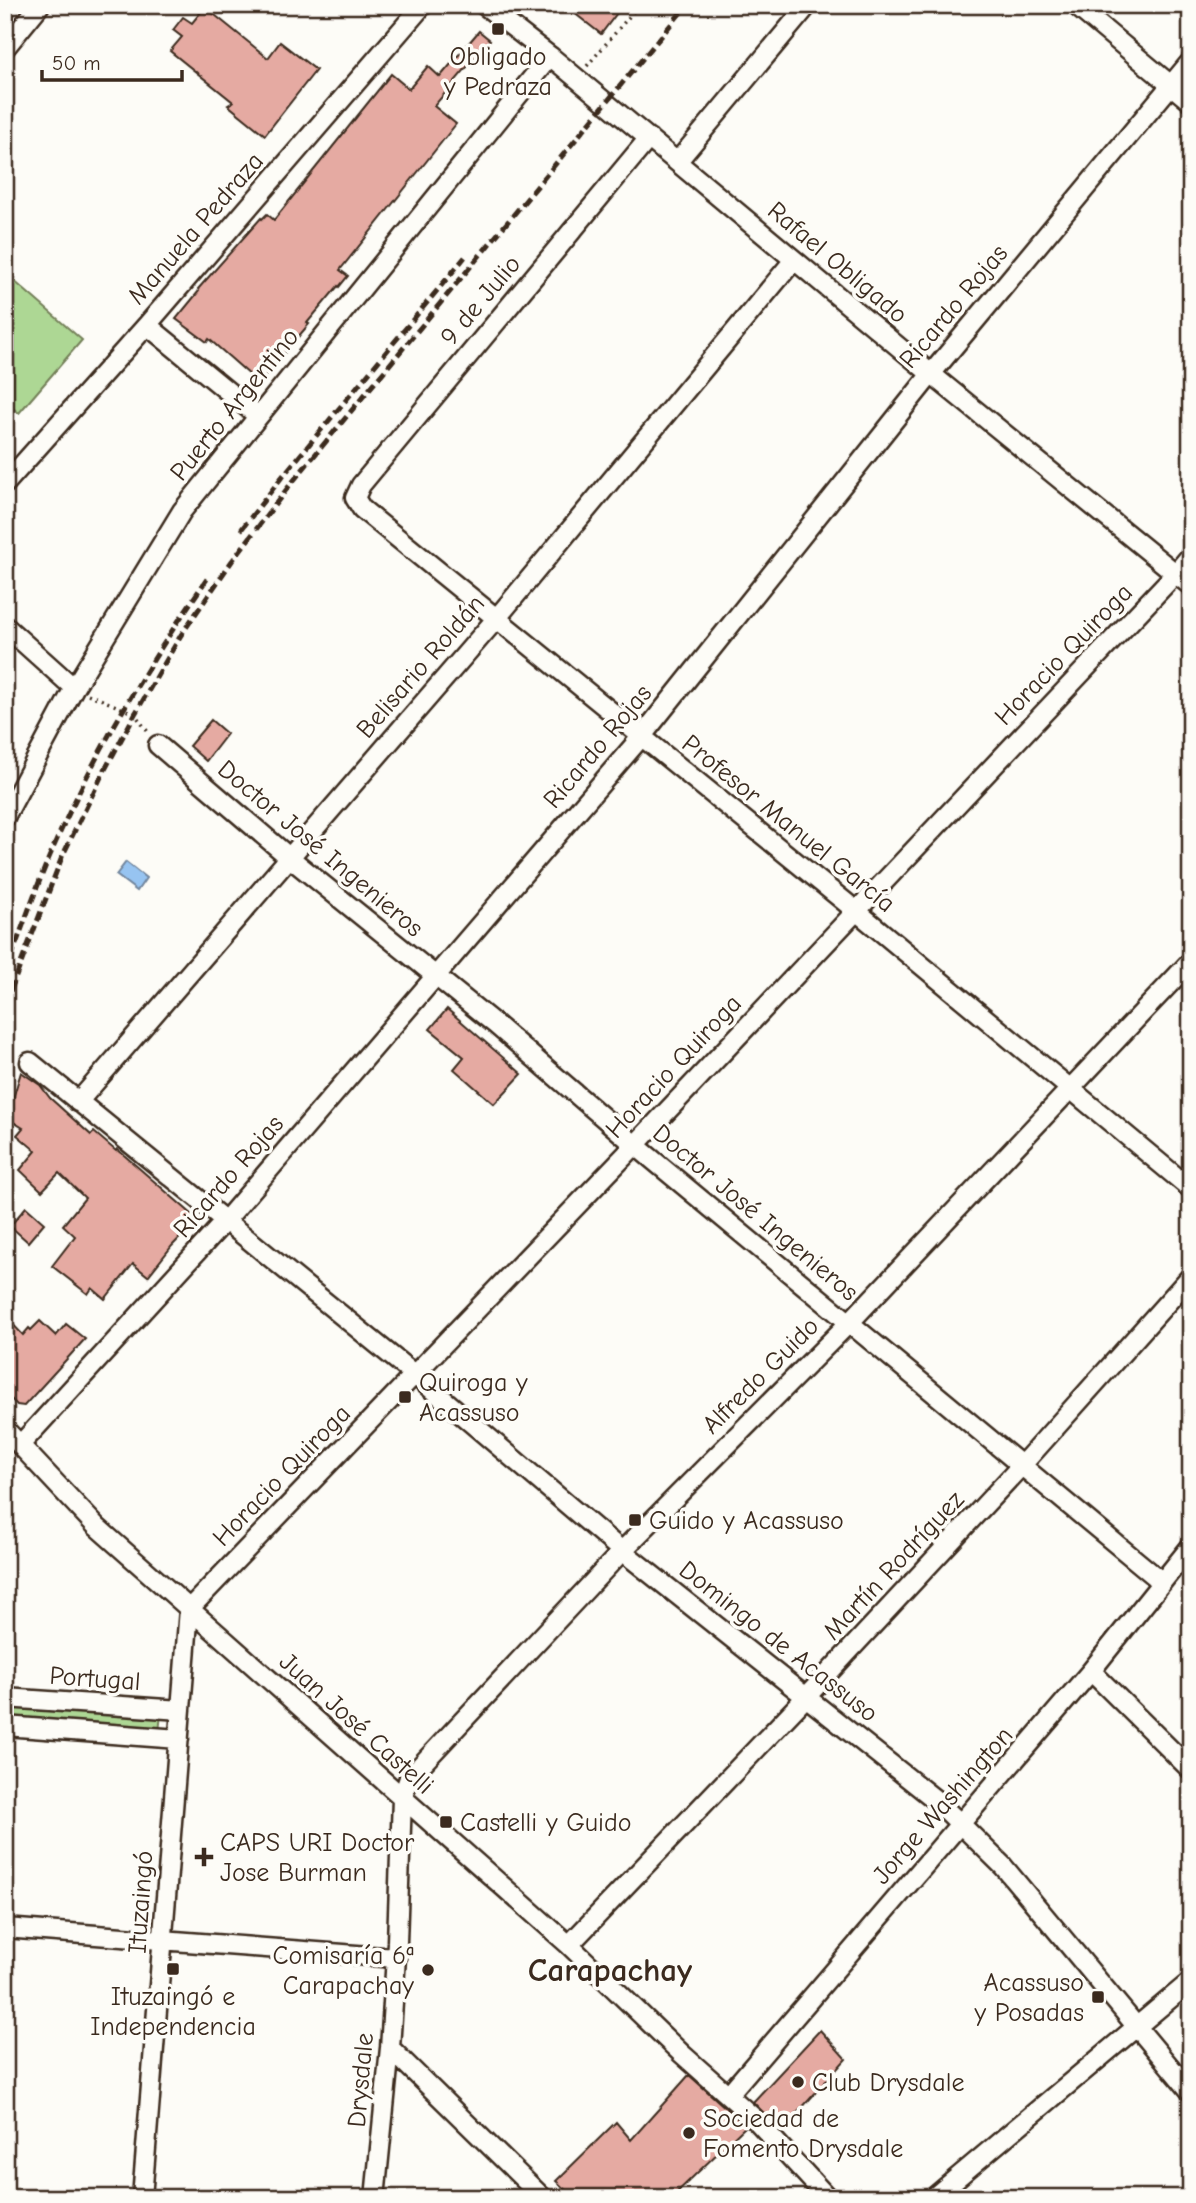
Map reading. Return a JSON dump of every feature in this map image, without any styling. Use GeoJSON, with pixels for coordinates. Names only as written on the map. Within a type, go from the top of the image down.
{"type":"FeatureCollection","features":[{"type":"Feature","properties":{"kind":"street"},"geometry":{"type":"LineString","coordinates":[[5,48],[40,5]]}},
{"type":"Feature","properties":{"kind":"street","name":"Manuela Pedraza"},"geometry":{"type":"LineString","coordinates":[[5,484],[423,5]]}},
{"type":"Feature","properties":{"kind":"street","name":"Rafael Obligado"},"geometry":{"type":"LineString","coordinates":[[484,5],[577,78],[1191,586]]}},
{"type":"Feature","properties":{"kind":"street"},"geometry":{"type":"LineString","coordinates":[[677,162],[808,5]]}},
{"type":"Feature","properties":{"kind":"street"},"geometry":{"type":"LineString","coordinates":[[1075,5],[1191,102]]}},
{"type":"Feature","properties":{"kind":"street","name":"Puerto Argentino"},"geometry":{"type":"LineString","coordinates":[[5,817],[74,688],[183,512],[550,56]]}},
{"type":"Feature","properties":{"kind":"street","name":"Ricardo Rojas"},"geometry":{"type":"LineString","coordinates":[[20,1445],[226,1220],[642,736],[931,373],[1191,61]]}},
{"type":"Feature","properties":{"kind":"street","name":"9 de Julio"},"geometry":{"type":"LineString","coordinates":[[355,498],[361,485],[649,138]]}},
{"type":"Feature","properties":{"kind":"street","name":"Belisario Roldán"},"geometry":{"type":"LineString","coordinates":[[78,1102],[495,619],[794,260]]}},
{"type":"Feature","properties":{"kind":"street"},"geometry":{"type":"LineString","coordinates":[[146,325],[258,416]]}},
{"type":"Feature","properties":{"kind":"street","name":"Profesor Manuel García"},"geometry":{"type":"LineString","coordinates":[[355,498],[362,509],[495,619],[855,910],[1191,1189]]}},
{"type":"Feature","properties":{"kind":"street","name":"Horacio Quiroga"},"geometry":{"type":"LineString","coordinates":[[189,1609],[635,1145],[1191,555]]}},
{"type":"Feature","properties":{"kind":"street"},"geometry":{"type":"LineString","coordinates":[[5,626],[74,688]]}},
{"type":"Feature","properties":{"kind":"street","name":"Doctor José Ingenieros"},"geometry":{"type":"LineString","coordinates":[[158,744],[290,858],[495,1024],[635,1145],[1162,1582]]}},
{"type":"Feature","properties":{"kind":"street","name":"Alfredo Guido"},"geometry":{"type":"LineString","coordinates":[[402,1798],[409,1778],[622,1551],[849,1323],[1191,961]]}},
{"type":"Feature","properties":{"kind":"street","name":"Domingo de Acassuso"},"geometry":{"type":"LineString","coordinates":[[30,1062],[415,1375],[622,1551],[937,1801],[1003,1866],[1191,2092]]}},
{"type":"Feature","properties":{"kind":"street","name":"Martín Rodríguez"},"geometry":{"type":"LineString","coordinates":[[569,1945],[807,1696],[1021,1466],[1191,1276]]}},
{"type":"Feature","properties":{"kind":"street","name":"Juan José Castelli"},"geometry":{"type":"LineString","coordinates":[[5,1429],[97,1527],[569,1945],[682,2054],[754,2118],[828,2198]]}},
{"type":"Feature","properties":{"kind":"street","name":"Jorge Washington"},"geometry":{"type":"LineString","coordinates":[[728,2095],[1091,1671],[1191,1546]]}},
{"type":"Feature","properties":{"kind":"street","name":"Ituzaingó"},"geometry":{"type":"LineString","coordinates":[[142,2198],[189,1609]]}},
{"type":"Feature","properties":{"kind":"street"},"geometry":{"type":"LineString","coordinates":[[1091,1671],[1191,1770]]}},
{"type":"Feature","properties":{"kind":"street","name":"Portugal"},"geometry":{"type":"LineString","coordinates":[[5,1698],[181,1710]]}},
{"type":"Feature","properties":{"kind":"street","name":"Portugal"},"geometry":{"type":"LineString","coordinates":[[5,1726],[179,1739]]}},
{"type":"Feature","properties":{"kind":"street","name":"Drysdale"},"geometry":{"type":"LineString","coordinates":[[375,2198],[390,2048],[402,1798]]}},
{"type":"Feature","properties":{"kind":"street"},"geometry":{"type":"LineString","coordinates":[[5,1928],[396,1958]]}},
{"type":"Feature","properties":{"kind":"street"},"geometry":{"type":"LineString","coordinates":[[933,2198],[1191,1981]]}},
{"type":"Feature","properties":{"kind":"street"},"geometry":{"type":"LineString","coordinates":[[390,2048],[542,2198]]}},
{"type":"Feature","properties":{"kind":"path"},"geometry":{"type":"LineString","coordinates":[[577,78],[639,5]]}},
{"type":"Feature","properties":{"kind":"path"},"geometry":{"type":"LineString","coordinates":[[74,688],[135,714],[158,744]]}},
{"type":"Feature","properties":{"kind":"green space"},"geometry":{"type":"Polygon","coordinates":[[[5,273],[82,340],[19,413],[5,402],[5,273]]]}},
{"type":"Feature","properties":{"kind":"green space"},"geometry":{"type":"Polygon","coordinates":[[[5,1704],[161,1714],[159,1732],[5,1722],[5,1704]]]}},
{"type":"Feature","properties":{"kind":"water"},"geometry":{"type":"Polygon","coordinates":[[[126,862],[146,878],[137,891],[116,875],[126,862]]]}},
{"type":"Feature","properties":{"kind":"building"},"geometry":{"type":"Polygon","coordinates":[[[564,5],[623,5],[601,34],[564,5]]]}},
{"type":"Feature","properties":{"kind":"building"},"geometry":{"type":"Polygon","coordinates":[[[205,7],[268,58],[280,42],[316,70],[265,135],[228,105],[233,102],[170,51],[182,37],[173,30],[183,17],[192,23],[205,7]]]}},
{"type":"Feature","properties":{"kind":"building"},"geometry":{"type":"Polygon","coordinates":[[[479,31],[490,40],[434,106],[456,124],[340,270],[348,276],[259,383],[209,339],[207,342],[176,319],[198,289],[261,218],[267,214],[274,220],[391,74],[409,89],[428,66],[440,77],[479,31]]]}},
{"type":"Feature","properties":{"kind":"building"},"geometry":{"type":"Polygon","coordinates":[[[211,720],[227,734],[206,761],[189,746],[211,720]]]}},
{"type":"Feature","properties":{"kind":"building"},"geometry":{"type":"Polygon","coordinates":[[[447,1009],[522,1074],[494,1104],[454,1069],[464,1057],[430,1029],[447,1009]]]}},
{"type":"Feature","properties":{"kind":"building"},"geometry":{"type":"Polygon","coordinates":[[[21,1072],[40,1085],[50,1098],[91,1135],[94,1132],[116,1151],[117,1149],[194,1216],[194,1223],[148,1276],[133,1264],[105,1299],[92,1288],[88,1294],[52,1266],[75,1236],[63,1225],[85,1198],[59,1173],[42,1191],[20,1170],[36,1151],[17,1135],[23,1128],[7,1118],[21,1072]]]}},
{"type":"Feature","properties":{"kind":"building"},"geometry":{"type":"Polygon","coordinates":[[[26,1207],[44,1223],[28,1242],[10,1226],[26,1207]]]}},
{"type":"Feature","properties":{"kind":"building"},"geometry":{"type":"Polygon","coordinates":[[[5,1316],[23,1335],[40,1321],[56,1336],[66,1324],[85,1339],[24,1406],[17,1405],[5,1393],[5,1316]]]}},
{"type":"Feature","properties":{"kind":"building","name":"Club Drysdale"},"geometry":{"type":"Polygon","coordinates":[[[820,2030],[846,2059],[781,2131],[753,2102],[820,2030]]]}},
{"type":"Feature","properties":{"kind":"building","name":"Sociedad de Fomento Drysdale"},"geometry":{"type":"Polygon","coordinates":[[[689,2075],[746,2126],[671,2198],[574,2198],[556,2181],[616,2122],[631,2140],[689,2075]]]}},
{"type":"Feature","properties":{"kind":"railway"},"geometry":{"type":"LineString","coordinates":[[5,1005],[62,857],[102,775],[181,635],[232,561],[290,485],[687,5]]}},
{"type":"Feature","properties":{"kind":"railway"},"geometry":{"type":"LineString","coordinates":[[241,530],[465,257]]}},
{"type":"Feature","properties":{"kind":"railway"},"geometry":{"type":"LineString","coordinates":[[5,973],[45,868],[84,782],[142,678],[207,579]]}},
{"type":"Feature","properties":{"kind":"place","name":"Obligado y Pedraza"},"geometry":{"type":"Point","coordinates":[498,29]}},
{"type":"Feature","properties":{"kind":"place","name":"Quiroga y Acassuso"},"geometry":{"type":"Point","coordinates":[405,1397]}},
{"type":"Feature","properties":{"kind":"place","name":"Guido y Acassuso"},"geometry":{"type":"Point","coordinates":[635,1520]}},
{"type":"Feature","properties":{"kind":"place","name":"Castelli y Guido"},"geometry":{"type":"Point","coordinates":[446,1822]}},
{"type":"Feature","properties":{"kind":"place","name":"CAPS URI Doctor Jose Burman"},"geometry":{"type":"Point","coordinates":[204,1857]}},
{"type":"Feature","properties":{"kind":"place","name":"Ituzaingó e Independencia"},"geometry":{"type":"Point","coordinates":[173,1969]}},
{"type":"Feature","properties":{"kind":"place","name":"Comisaría 6ª Carapachay"},"geometry":{"type":"Point","coordinates":[428,1970]}},
{"type":"Feature","properties":{"kind":"place","name":"Acassuso y Posadas"},"geometry":{"type":"Point","coordinates":[1098,1997]}},
{"type":"Feature","properties":{"kind":"place","name":"Club Drysdale"},"geometry":{"type":"Point","coordinates":[798,2082]}},
{"type":"Feature","properties":{"kind":"place","name":"Sociedad de Fomento Drysdale"},"geometry":{"type":"Point","coordinates":[689,2133]}},
{"type":"Feature","properties":{"kind":"district","name":"Carapachay"},"geometry":{"type":"Point","coordinates":[610,1969]}}]}
